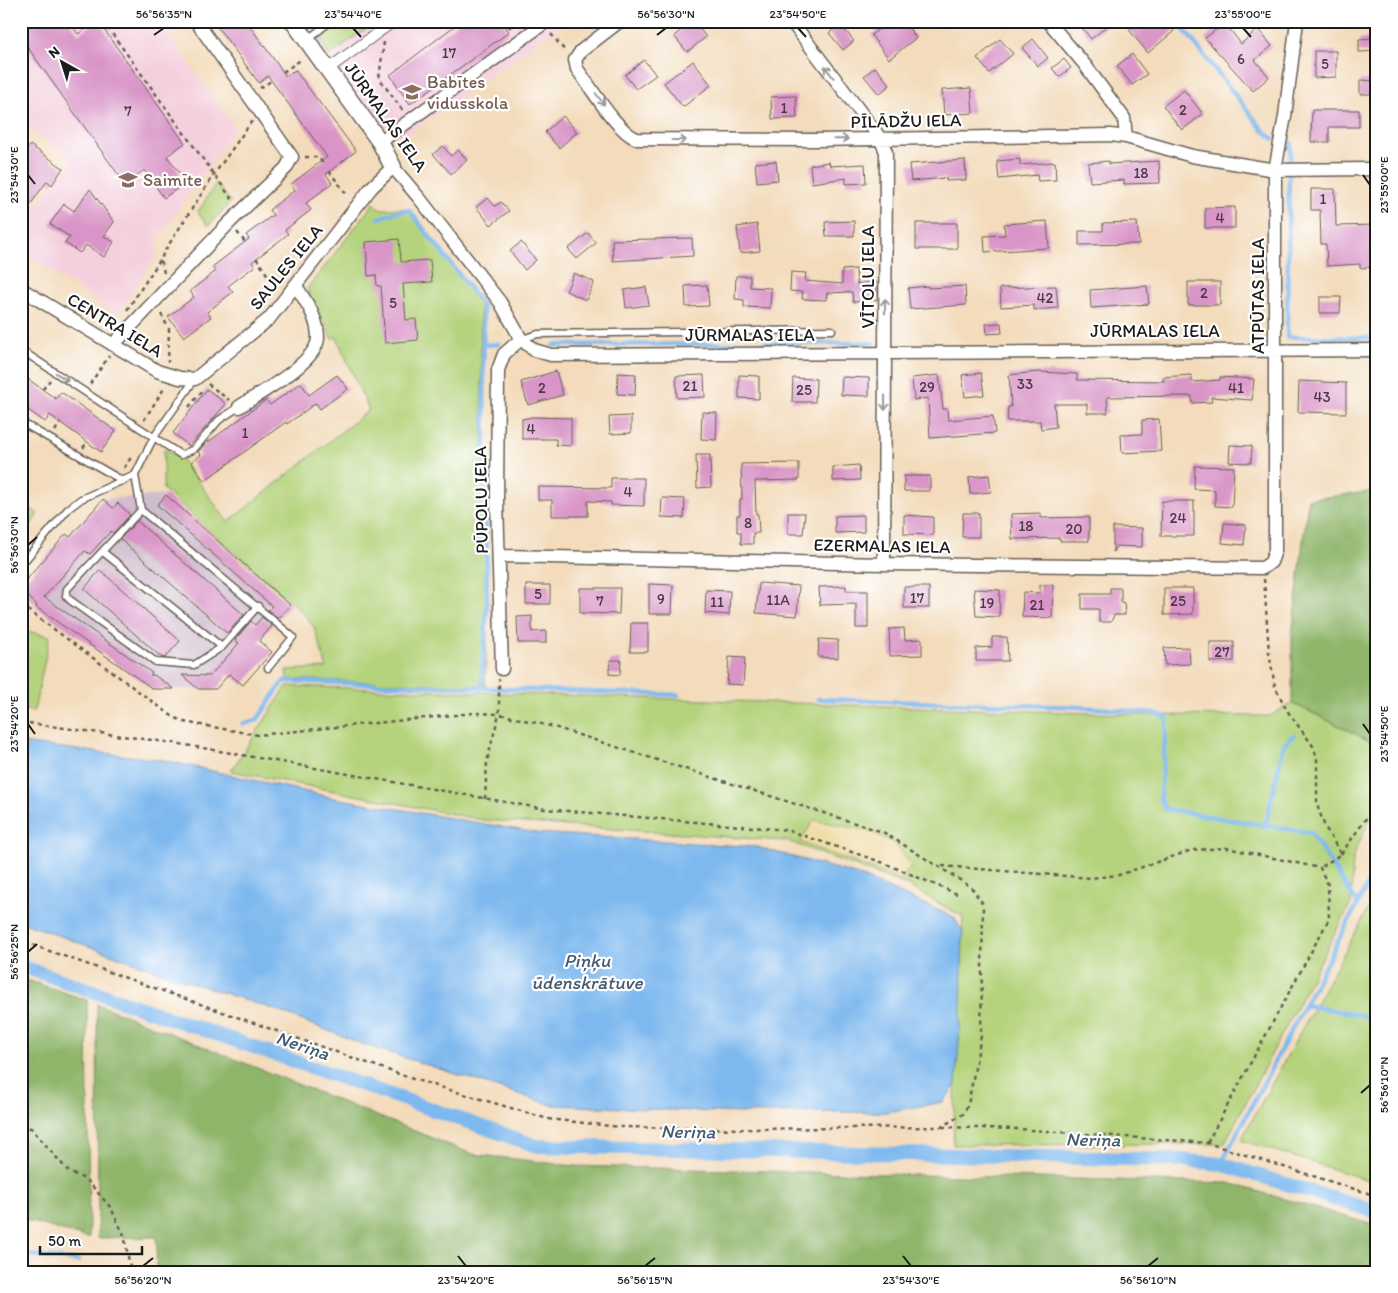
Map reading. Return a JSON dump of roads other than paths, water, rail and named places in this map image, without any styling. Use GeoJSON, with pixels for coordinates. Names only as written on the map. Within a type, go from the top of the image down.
{"type":"FeatureCollection","features":[{"type":"Feature","properties":{"kind":"street"},"geometry":{"type":"LineString","coordinates":[[114,345],[241,211],[286,168],[292,157],[196,21]]}},
{"type":"Feature","properties":{"kind":"street","name":"JŪRMALAS IELA"},"geometry":{"type":"LineString","coordinates":[[293,21],[380,142],[393,167],[500,302],[521,339],[534,350],[551,355],[1377,350]]}},
{"type":"Feature","properties":{"kind":"street","name":"PĪLĀDŽU IELA"},"geometry":{"type":"LineString","coordinates":[[620,21],[582,51],[575,60],[577,69],[619,124],[630,136],[638,139],[1110,135],[1126,137],[1192,156],[1275,170],[1370,169],[1376,174],[1377,182]]}},
{"type":"Feature","properties":{"kind":"street","name":"VĪTOLU IELA"},"geometry":{"type":"LineString","coordinates":[[791,21],[880,138],[886,152],[884,564]]}},
{"type":"Feature","properties":{"kind":"street"},"geometry":{"type":"LineString","coordinates":[[1048,21],[1085,65],[1124,118],[1126,137]]}},
{"type":"Feature","properties":{"kind":"street","name":"ATPŪTAS IELA"},"geometry":{"type":"LineString","coordinates":[[1263,568],[1271,562],[1276,551],[1275,170],[1285,116],[1297,21]]}},
{"type":"Feature","properties":{"kind":"street"},"geometry":{"type":"LineString","coordinates":[[380,142],[545,23]]}},
{"type":"Feature","properties":{"kind":"street"},"geometry":{"type":"LineString","coordinates":[[328,70],[390,24]]}},
{"type":"Feature","properties":{"kind":"street","name":"SAULES IELA"},"geometry":{"type":"LineString","coordinates":[[195,379],[269,319],[371,188],[393,167]]}},
{"type":"Feature","properties":{"kind":"street"},"geometry":{"type":"LineString","coordinates":[[238,407],[308,360],[318,340],[314,314],[296,286]]}},
{"type":"Feature","properties":{"kind":"street","name":"CENTRA IELA"},"geometry":{"type":"LineString","coordinates":[[21,288],[157,371],[168,375],[195,379]]}},
{"type":"Feature","properties":{"kind":"street","name":"PŪPOLU IELA"},"geometry":{"type":"LineString","coordinates":[[500,675],[500,556],[497,502],[498,370],[504,354],[521,339]]}},
{"type":"Feature","properties":{"kind":"street","name":"EZERMALAS IELA"},"geometry":{"type":"LineString","coordinates":[[500,556],[884,564],[1263,568]]}},
{"type":"Feature","properties":{"kind":"lane"},"geometry":{"type":"LineString","coordinates":[[307,40],[331,21]]}},
{"type":"Feature","properties":{"kind":"lane"},"geometry":{"type":"LineString","coordinates":[[521,339],[538,334],[832,330]]}},
{"type":"Feature","properties":{"kind":"lane"},"geometry":{"type":"LineString","coordinates":[[21,350],[181,455],[194,449],[219,420],[238,407]]}},
{"type":"Feature","properties":{"kind":"lane"},"geometry":{"type":"LineString","coordinates":[[195,379],[154,436],[135,475],[141,510],[293,637],[268,668]]}},
{"type":"Feature","properties":{"kind":"lane"},"geometry":{"type":"LineString","coordinates":[[21,422],[120,479]]}},
{"type":"Feature","properties":{"kind":"lane"},"geometry":{"type":"LineString","coordinates":[[21,565],[68,509],[80,499],[120,479],[135,475]]}},
{"type":"Feature","properties":{"kind":"lane"},"geometry":{"type":"LineString","coordinates":[[141,510],[68,589],[66,596],[70,600],[156,662],[194,664],[222,647],[258,606]]}},
{"type":"Feature","properties":{"kind":"lane"},"geometry":{"type":"LineString","coordinates":[[103,552],[222,647]]}},
{"type":"Feature","properties":{"kind":"water","name":"Piņķu ūdenskrātuve"},"geometry":{"type":"Polygon","coordinates":[[[21,743],[163,760],[334,798],[537,833],[757,847],[855,874],[954,917],[963,932],[961,1010],[956,1085],[943,1102],[887,1112],[741,1113],[552,1105],[362,1044],[270,1008],[183,980],[21,922],[21,743]]]}},
{"type":"Feature","properties":{"kind":"waterway"},"geometry":{"type":"LineString","coordinates":[[1177,21],[1263,130],[1274,139]]}},
{"type":"Feature","properties":{"kind":"waterway"},"geometry":{"type":"LineString","coordinates":[[1286,141],[1291,143],[1290,164]]}},
{"type":"Feature","properties":{"kind":"waterway"},"geometry":{"type":"LineString","coordinates":[[1289,175],[1287,337],[1377,338]]}},
{"type":"Feature","properties":{"kind":"waterway"},"geometry":{"type":"LineString","coordinates":[[379,218],[409,210],[483,305],[487,606],[481,689]]}},
{"type":"Feature","properties":{"kind":"waterway"},"geometry":{"type":"LineString","coordinates":[[554,345],[873,343]]}},
{"type":"Feature","properties":{"kind":"waterway"},"geometry":{"type":"LineString","coordinates":[[483,345],[499,344]]}},
{"type":"Feature","properties":{"kind":"waterway"},"geometry":{"type":"LineString","coordinates":[[243,724],[257,720],[284,681],[678,695]]}},
{"type":"Feature","properties":{"kind":"waterway"},"geometry":{"type":"LineString","coordinates":[[818,699],[1082,707],[1155,713],[1167,718],[1160,798],[1165,809],[1311,833],[1357,903]]}},
{"type":"Feature","properties":{"kind":"waterway"},"geometry":{"type":"LineString","coordinates":[[1265,827],[1284,744],[1294,735]]}},
{"type":"Feature","properties":{"kind":"waterway"},"geometry":{"type":"LineString","coordinates":[[1221,1164],[1377,867]]}},
{"type":"Feature","properties":{"kind":"waterway","name":"Neriņa"},"geometry":{"type":"LineString","coordinates":[[21,966],[537,1146],[1180,1160],[1221,1164],[1377,1212]]}},
{"type":"Feature","properties":{"kind":"waterway"},"geometry":{"type":"LineString","coordinates":[[1304,1005],[1377,1018]]}},
{"type":"Feature","properties":{"kind":"waterway"},"geometry":{"type":"LineString","coordinates":[[21,1254],[78,1261]]}},
{"type":"Feature","properties":{"kind":"place","name":"Babītes vidusskola"},"geometry":{"type":"Point","coordinates":[412,92]}},
{"type":"Feature","properties":{"kind":"place","name":"Saimīte"},"geometry":{"type":"Point","coordinates":[128,180]}}]}
